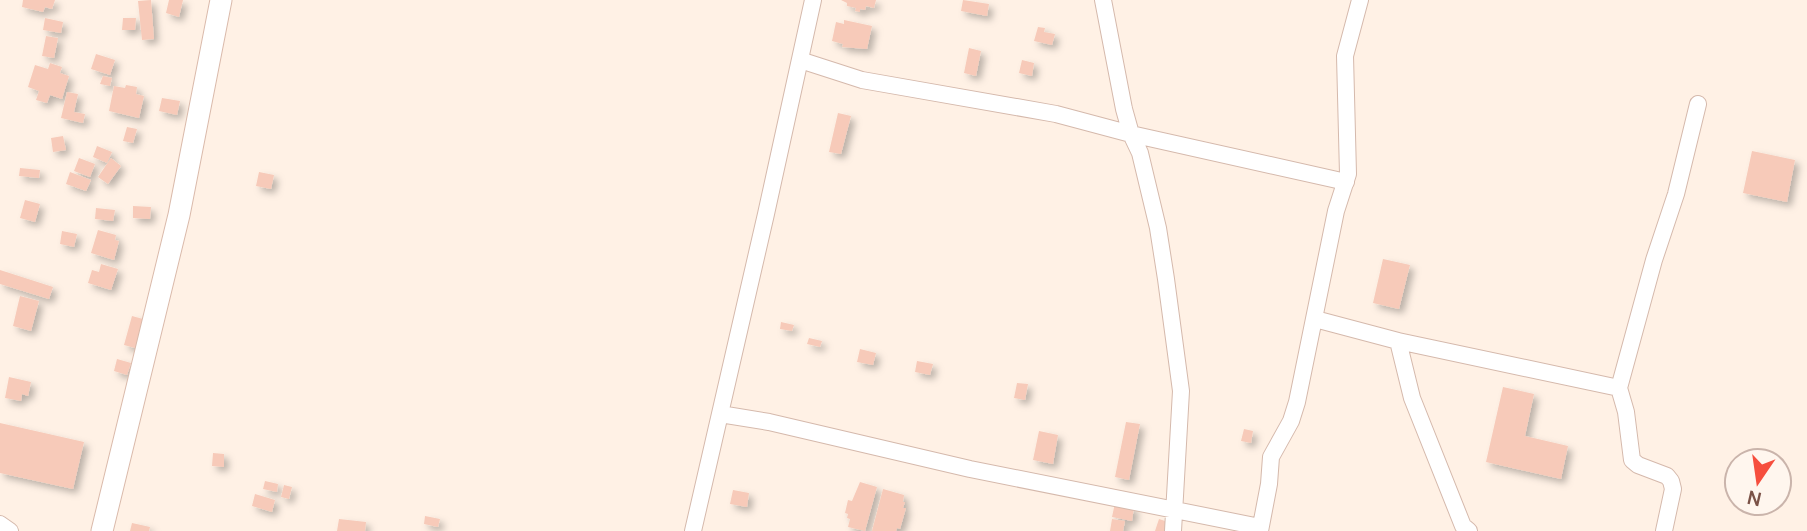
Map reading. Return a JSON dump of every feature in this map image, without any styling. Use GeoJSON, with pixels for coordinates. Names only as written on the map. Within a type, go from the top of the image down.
{"type":"FeatureCollection","features":[{"type":"Feature","properties":{"kind":"main road"},"geometry":{"type":"LineString","coordinates":[[102,531],[179,215],[221,0]]}},
{"type":"Feature","properties":{"kind":"street"},"geometry":{"type":"LineString","coordinates":[[692,531],[813,0]]}},
{"type":"Feature","properties":{"kind":"street"},"geometry":{"type":"LineString","coordinates":[[1103,0],[1130,134],[1140,153],[1158,228],[1181,391],[1173,531]]}},
{"type":"Feature","properties":{"kind":"street"},"geometry":{"type":"LineString","coordinates":[[720,414],[769,422],[970,469],[1260,529],[1269,484],[1271,457],[1291,421],[1297,402],[1336,211],[1346,182],[1345,56],[1360,0]]}},
{"type":"Feature","properties":{"kind":"street"},"geometry":{"type":"LineString","coordinates":[[800,60],[872,83],[1056,114],[1130,134],[1346,182]]}},
{"type":"Feature","properties":{"kind":"street"},"geometry":{"type":"LineString","coordinates":[[1664,531],[1673,489],[1671,481],[1667,476],[1638,466],[1632,460],[1626,412],[1619,388],[1654,260],[1676,194],[1698,104]]}},
{"type":"Feature","properties":{"kind":"street"},"geometry":{"type":"LineString","coordinates":[[1315,319],[1398,341],[1619,388]]}},
{"type":"Feature","properties":{"kind":"street"},"geometry":{"type":"LineString","coordinates":[[1398,341],[1412,398],[1463,526],[1469,531]]}},
{"type":"Feature","properties":{"kind":"street"},"geometry":{"type":"LineString","coordinates":[[0,524],[10,531]]}},
{"type":"Feature","properties":{"kind":"building"},"geometry":{"type":"Polygon","coordinates":[[[23,0],[55,0],[52,9],[45,7],[43,12],[22,7],[23,0]]]}},
{"type":"Feature","properties":{"kind":"building"},"geometry":{"type":"Polygon","coordinates":[[[151,0],[154,39],[142,40],[138,1],[151,0]]]}},
{"type":"Feature","properties":{"kind":"building"},"geometry":{"type":"Polygon","coordinates":[[[169,0],[183,0],[179,17],[166,13],[169,0]]]}},
{"type":"Feature","properties":{"kind":"building"},"geometry":{"type":"Polygon","coordinates":[[[841,0],[876,0],[874,8],[866,6],[865,10],[860,9],[860,12],[841,0]]]}},
{"type":"Feature","properties":{"kind":"building"},"geometry":{"type":"Polygon","coordinates":[[[963,0],[989,4],[987,16],[961,11],[963,0]]]}},
{"type":"Feature","properties":{"kind":"building"},"geometry":{"type":"Polygon","coordinates":[[[45,18],[63,22],[61,33],[43,30],[45,18]]]}},
{"type":"Feature","properties":{"kind":"building"},"geometry":{"type":"Polygon","coordinates":[[[123,18],[136,18],[135,30],[122,30],[123,18]]]}},
{"type":"Feature","properties":{"kind":"building"},"geometry":{"type":"Polygon","coordinates":[[[844,20],[872,26],[867,49],[842,47],[843,44],[832,41],[836,22],[844,24],[844,20]]]}},
{"type":"Feature","properties":{"kind":"building"},"geometry":{"type":"Polygon","coordinates":[[[1038,27],[1045,28],[1044,32],[1055,34],[1052,45],[1034,41],[1038,27]]]}},
{"type":"Feature","properties":{"kind":"building"},"geometry":{"type":"Polygon","coordinates":[[[46,36],[58,38],[54,58],[42,56],[46,36]]]}},
{"type":"Feature","properties":{"kind":"building"},"geometry":{"type":"Polygon","coordinates":[[[969,48],[981,51],[976,76],[964,73],[969,48]]]}},
{"type":"Feature","properties":{"kind":"building"},"geometry":{"type":"Polygon","coordinates":[[[96,54],[115,60],[110,75],[91,69],[96,54]]]}},
{"type":"Feature","properties":{"kind":"building"},"geometry":{"type":"Polygon","coordinates":[[[1022,60],[1034,63],[1032,76],[1019,73],[1022,60]]]}},
{"type":"Feature","properties":{"kind":"building"},"geometry":{"type":"Polygon","coordinates":[[[50,63],[62,67],[60,73],[69,76],[62,99],[50,95],[47,103],[36,100],[39,91],[28,87],[35,65],[48,69],[50,63]]]}},
{"type":"Feature","properties":{"kind":"building"},"geometry":{"type":"Polygon","coordinates":[[[103,76],[112,78],[110,86],[100,84],[103,76]]]}},
{"type":"Feature","properties":{"kind":"building"},"geometry":{"type":"Polygon","coordinates":[[[126,85],[137,87],[136,94],[144,96],[139,118],[109,111],[114,86],[125,88],[126,85]]]}},
{"type":"Feature","properties":{"kind":"building"},"geometry":{"type":"Polygon","coordinates":[[[67,92],[78,94],[74,112],[85,114],[83,123],[61,118],[67,92]]]}},
{"type":"Feature","properties":{"kind":"building"},"geometry":{"type":"Polygon","coordinates":[[[162,98],[180,101],[177,115],[159,111],[162,98]]]}},
{"type":"Feature","properties":{"kind":"building"},"geometry":{"type":"Polygon","coordinates":[[[838,113],[851,116],[841,154],[829,152],[838,113]]]}},
{"type":"Feature","properties":{"kind":"building"},"geometry":{"type":"Polygon","coordinates":[[[127,127],[137,129],[133,143],[123,141],[127,127]]]}},
{"type":"Feature","properties":{"kind":"building"},"geometry":{"type":"Polygon","coordinates":[[[63,136],[66,150],[53,152],[51,138],[63,136]]]}},
{"type":"Feature","properties":{"kind":"building"},"geometry":{"type":"Polygon","coordinates":[[[97,146],[112,152],[107,163],[93,157],[97,146]]]}},
{"type":"Feature","properties":{"kind":"building"},"geometry":{"type":"Polygon","coordinates":[[[1752,151],[1795,160],[1787,202],[1743,193],[1752,151]]]}},
{"type":"Feature","properties":{"kind":"building"},"geometry":{"type":"Polygon","coordinates":[[[79,158],[95,164],[90,177],[74,171],[79,158]]]}},
{"type":"Feature","properties":{"kind":"building"},"geometry":{"type":"Polygon","coordinates":[[[111,158],[121,166],[108,184],[98,177],[111,158]]]}},
{"type":"Feature","properties":{"kind":"building"},"geometry":{"type":"Polygon","coordinates":[[[20,168],[40,170],[39,178],[19,176],[20,168]]]}},
{"type":"Feature","properties":{"kind":"building"},"geometry":{"type":"Polygon","coordinates":[[[70,172],[91,180],[86,191],[66,184],[70,172]]]}},
{"type":"Feature","properties":{"kind":"building"},"geometry":{"type":"Polygon","coordinates":[[[259,172],[274,175],[271,189],[256,186],[259,172]]]}},
{"type":"Feature","properties":{"kind":"building"},"geometry":{"type":"Polygon","coordinates":[[[25,200],[40,204],[35,222],[20,218],[25,200]]]}},
{"type":"Feature","properties":{"kind":"building"},"geometry":{"type":"Polygon","coordinates":[[[133,206],[151,207],[150,219],[133,218],[133,206]]]}},
{"type":"Feature","properties":{"kind":"building"},"geometry":{"type":"Polygon","coordinates":[[[96,208],[115,210],[113,221],[95,219],[96,208]]]}},
{"type":"Feature","properties":{"kind":"building"},"geometry":{"type":"Polygon","coordinates":[[[98,230],[116,235],[115,240],[119,241],[114,260],[91,253],[98,230]]]}},
{"type":"Feature","properties":{"kind":"building"},"geometry":{"type":"Polygon","coordinates":[[[62,231],[77,234],[74,247],[60,244],[62,231]]]}},
{"type":"Feature","properties":{"kind":"building"},"geometry":{"type":"Polygon","coordinates":[[[1383,259],[1410,265],[1399,309],[1373,303],[1383,259]]]}},
{"type":"Feature","properties":{"kind":"building"},"geometry":{"type":"Polygon","coordinates":[[[101,264],[118,269],[111,290],[88,283],[92,270],[99,272],[101,264]]]}},
{"type":"Feature","properties":{"kind":"building"},"geometry":{"type":"Polygon","coordinates":[[[0,270],[53,287],[49,299],[0,284],[0,270]]]}},
{"type":"Feature","properties":{"kind":"building"},"geometry":{"type":"Polygon","coordinates":[[[20,296],[39,301],[31,331],[13,326],[20,296]]]}},
{"type":"Feature","properties":{"kind":"building"},"geometry":{"type":"Polygon","coordinates":[[[132,316],[143,319],[135,348],[124,345],[132,316]]]}},
{"type":"Feature","properties":{"kind":"building"},"geometry":{"type":"Polygon","coordinates":[[[781,322],[794,325],[792,331],[780,329],[781,322]]]}},
{"type":"Feature","properties":{"kind":"building"},"geometry":{"type":"Polygon","coordinates":[[[809,338],[822,341],[820,347],[807,344],[809,338]]]}},
{"type":"Feature","properties":{"kind":"building"},"geometry":{"type":"Polygon","coordinates":[[[860,349],[876,353],[873,365],[857,362],[860,349]]]}},
{"type":"Feature","properties":{"kind":"building"},"geometry":{"type":"Polygon","coordinates":[[[117,359],[131,363],[127,375],[114,371],[117,359]]]}},
{"type":"Feature","properties":{"kind":"building"},"geometry":{"type":"Polygon","coordinates":[[[917,361],[933,364],[930,375],[915,372],[917,361]]]}},
{"type":"Feature","properties":{"kind":"building"},"geometry":{"type":"Polygon","coordinates":[[[9,377],[31,382],[28,396],[22,394],[21,401],[5,398],[9,377]]]}},
{"type":"Feature","properties":{"kind":"building"},"geometry":{"type":"Polygon","coordinates":[[[1017,383],[1028,384],[1025,400],[1014,398],[1017,383]]]}},
{"type":"Feature","properties":{"kind":"building"},"geometry":{"type":"Polygon","coordinates":[[[1503,387],[1534,394],[1525,436],[1568,446],[1561,479],[1486,462],[1503,387]]]}},
{"type":"Feature","properties":{"kind":"building"},"geometry":{"type":"Polygon","coordinates":[[[1126,422],[1140,424],[1129,480],[1115,477],[1126,422]]]}},
{"type":"Feature","properties":{"kind":"building"},"geometry":{"type":"Polygon","coordinates":[[[0,423],[84,442],[73,489],[0,473],[0,423]]]}},
{"type":"Feature","properties":{"kind":"building"},"geometry":{"type":"Polygon","coordinates":[[[1244,429],[1253,431],[1251,443],[1241,441],[1244,429]]]}},
{"type":"Feature","properties":{"kind":"building"},"geometry":{"type":"Polygon","coordinates":[[[1039,431],[1058,435],[1053,464],[1033,460],[1039,431]]]}},
{"type":"Feature","properties":{"kind":"building"},"geometry":{"type":"Polygon","coordinates":[[[213,453],[224,454],[224,467],[212,466],[213,453]]]}},
{"type":"Feature","properties":{"kind":"building"},"geometry":{"type":"Polygon","coordinates":[[[265,481],[278,484],[277,492],[263,489],[265,481]]]}},
{"type":"Feature","properties":{"kind":"building"},"geometry":{"type":"Polygon","coordinates":[[[860,482],[877,487],[865,531],[848,527],[850,519],[845,513],[848,500],[852,501],[860,482]]]}},
{"type":"Feature","properties":{"kind":"building"},"geometry":{"type":"Polygon","coordinates":[[[284,485],[292,487],[289,499],[281,497],[284,485]]]}},
{"type":"Feature","properties":{"kind":"building"},"geometry":{"type":"Polygon","coordinates":[[[883,489],[904,495],[903,508],[906,508],[900,529],[897,528],[896,531],[872,531],[883,489]]]}},
{"type":"Feature","properties":{"kind":"building"},"geometry":{"type":"Polygon","coordinates":[[[733,490],[749,493],[747,507],[730,504],[733,490]]]}},
{"type":"Feature","properties":{"kind":"building"},"geometry":{"type":"Polygon","coordinates":[[[255,494],[275,500],[272,512],[252,506],[255,494]]]}},
{"type":"Feature","properties":{"kind":"building"},"geometry":{"type":"Polygon","coordinates":[[[1115,503],[1134,507],[1132,521],[1112,517],[1115,503]]]}},
{"type":"Feature","properties":{"kind":"building"},"geometry":{"type":"Polygon","coordinates":[[[425,516],[440,519],[438,527],[424,524],[425,516]]]}},
{"type":"Feature","properties":{"kind":"building"},"geometry":{"type":"Polygon","coordinates":[[[339,519],[366,522],[365,531],[337,531],[339,519]]]}},
{"type":"Feature","properties":{"kind":"building"},"geometry":{"type":"Polygon","coordinates":[[[1112,519],[1125,521],[1123,531],[1110,531],[1112,519]]]}},
{"type":"Feature","properties":{"kind":"building"},"geometry":{"type":"Polygon","coordinates":[[[1159,519],[1171,523],[1169,531],[1155,531],[1159,519]]]}},
{"type":"Feature","properties":{"kind":"building"},"geometry":{"type":"Polygon","coordinates":[[[132,523],[150,527],[149,531],[130,531],[132,523]]]}}]}
